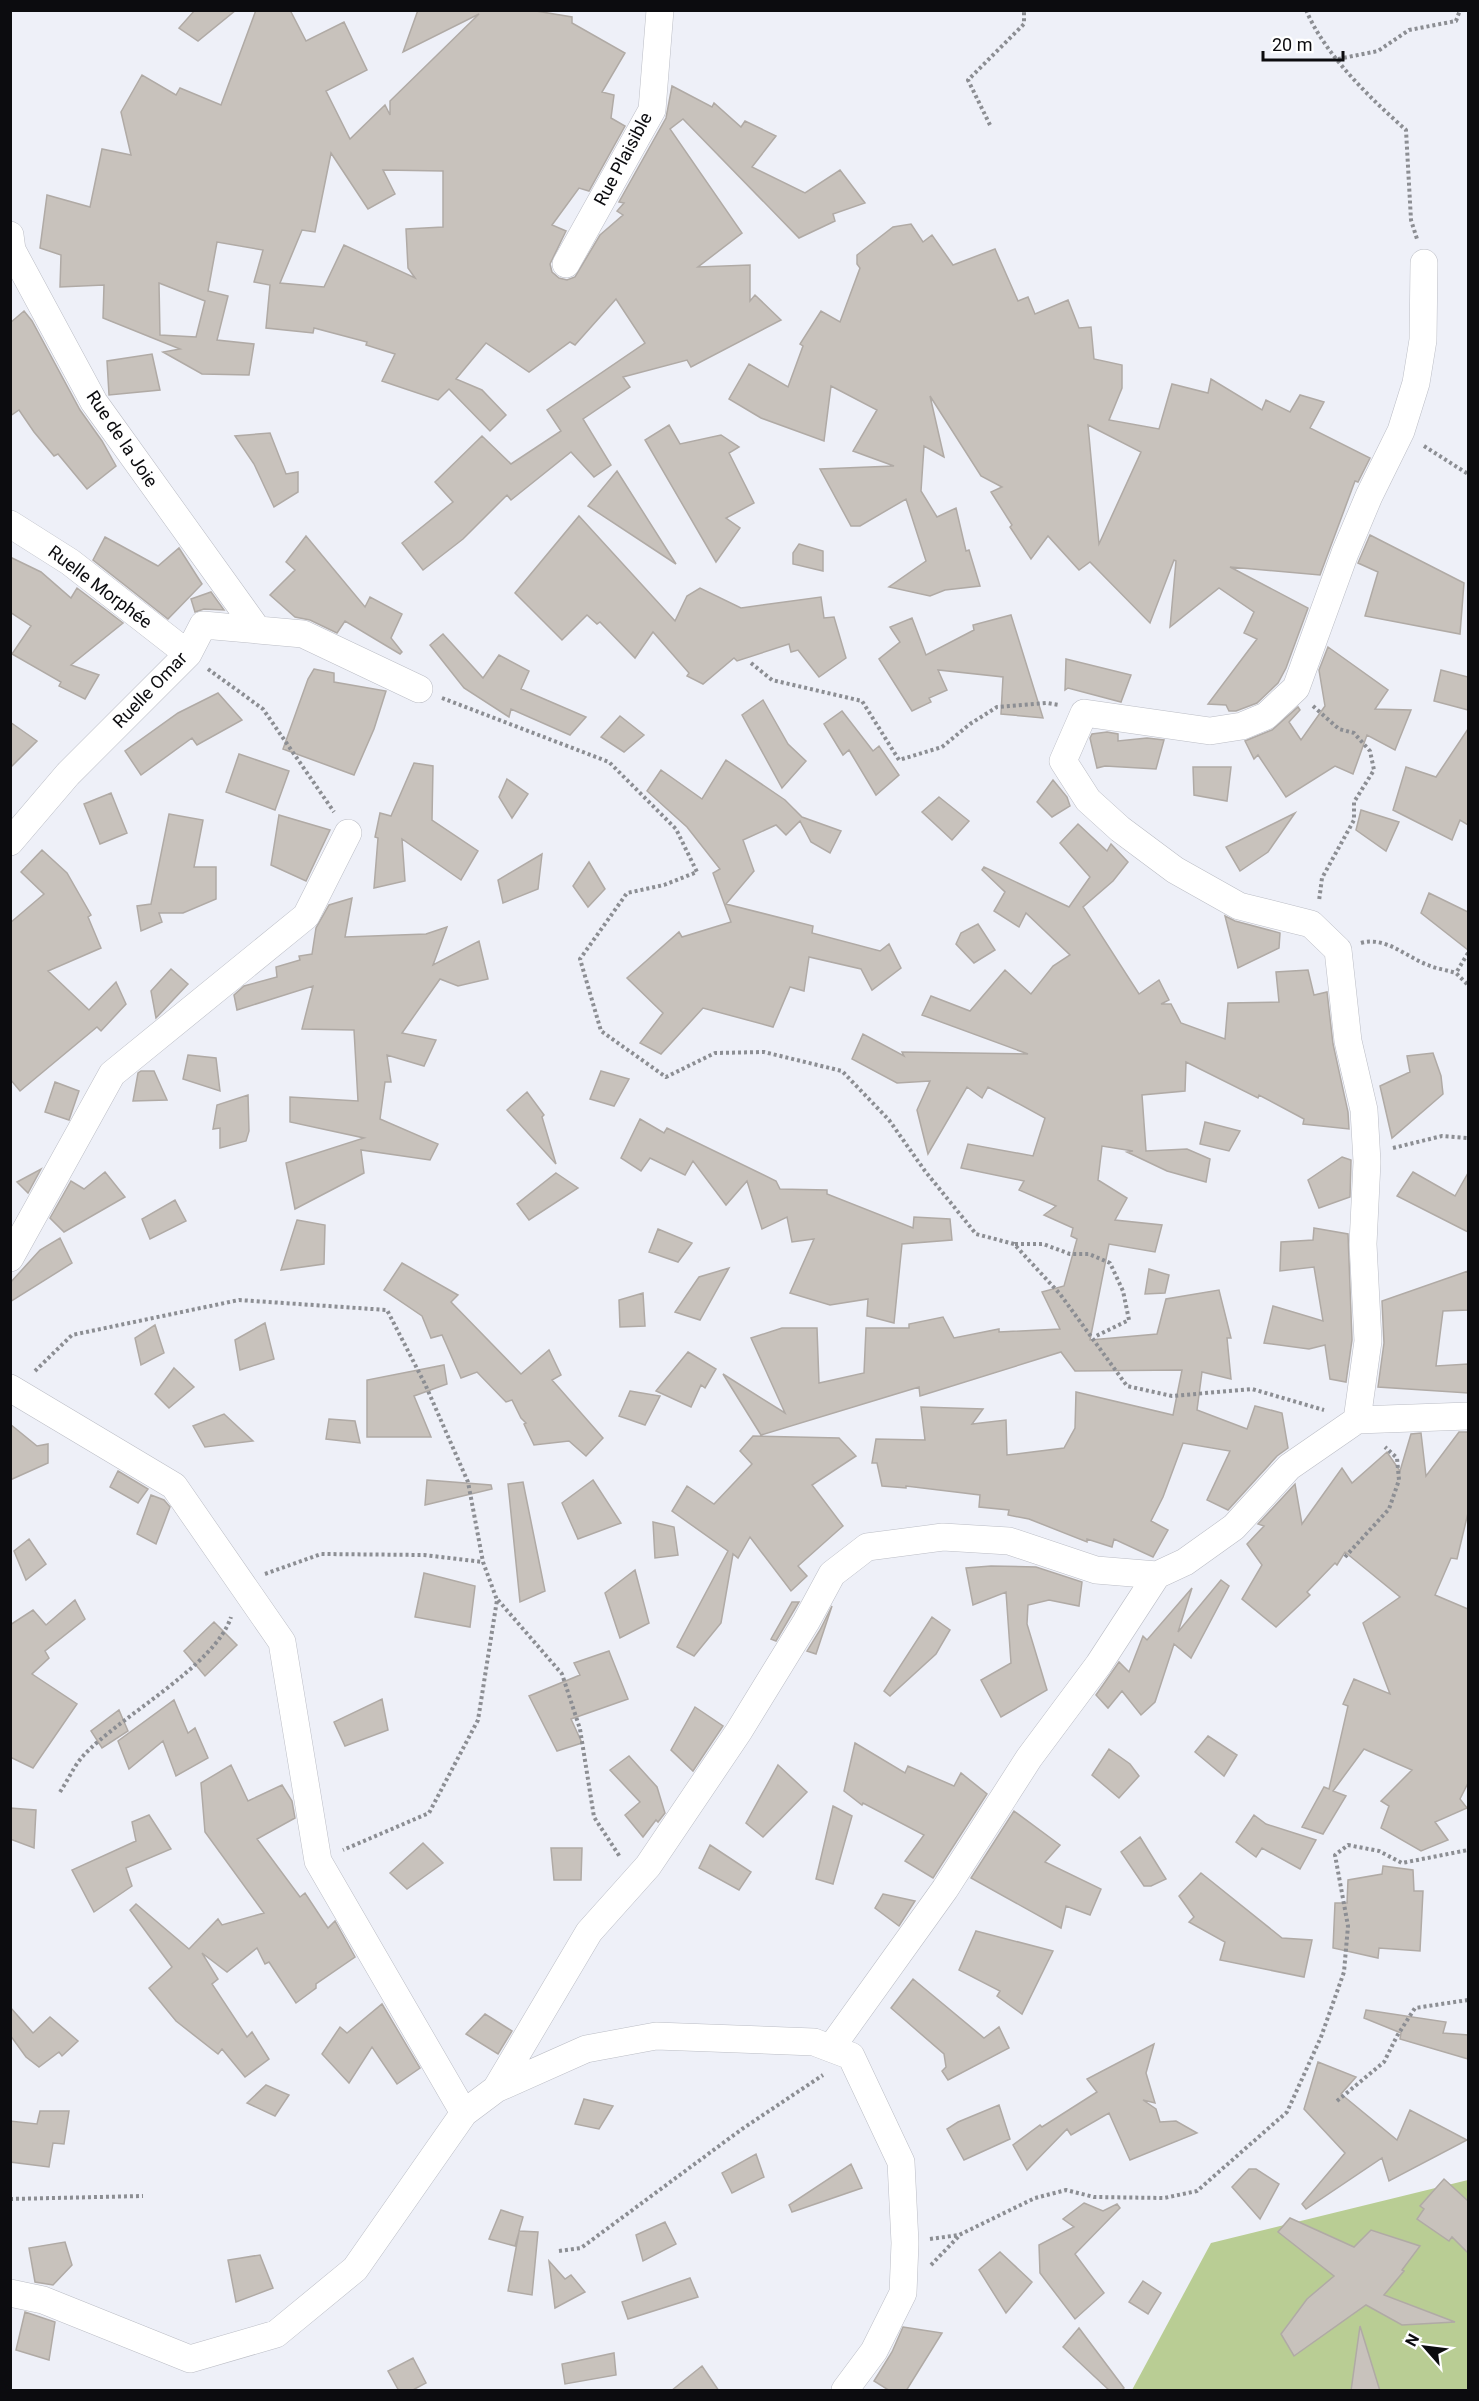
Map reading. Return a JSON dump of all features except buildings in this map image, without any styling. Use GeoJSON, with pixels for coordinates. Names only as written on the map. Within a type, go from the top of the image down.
{"type":"FeatureCollection","features":[{"type":"Feature","properties":{"kind":"street","name":"Rue Plaisible"},"geometry":{"type":"LineString","coordinates":[[566,264],[652,110],[660,10]]}},
{"type":"Feature","properties":{"kind":"street","name":"Rue de la Joie"},"geometry":{"type":"LineString","coordinates":[[10,235],[12,250],[94,402],[257,629]]}},
{"type":"Feature","properties":{"kind":"street"},"geometry":{"type":"LineString","coordinates":[[1357,1420],[1368,1341],[1363,1244],[1367,1154],[1364,1110],[1348,1041],[1338,950],[1311,924],[1239,906],[1175,870],[1120,829],[1088,800],[1063,762],[1084,712],[1210,731],[1242,726],[1266,716],[1296,688],[1345,553],[1369,496],[1401,431],[1416,383],[1423,340],[1424,263]]}},
{"type":"Feature","properties":{"kind":"street","name":"Ruelle Morphée"},"geometry":{"type":"LineString","coordinates":[[10,524],[70,562],[188,654]]}},
{"type":"Feature","properties":{"kind":"street","name":"Ruelle Omar"},"geometry":{"type":"LineString","coordinates":[[10,842],[68,774],[188,654],[202,625],[303,634],[419,689]]}},
{"type":"Feature","properties":{"kind":"street"},"geometry":{"type":"LineString","coordinates":[[10,1258],[112,1074],[306,916],[348,833]]}},
{"type":"Feature","properties":{"kind":"street"},"geometry":{"type":"LineString","coordinates":[[13,1389],[174,1486],[282,1641],[318,1862],[464,2113]]}},
{"type":"Feature","properties":{"kind":"street"},"geometry":{"type":"LineString","coordinates":[[496,2089],[589,1932],[648,1866],[740,1731],[806,1622],[832,1574],[867,1547],[943,1537],[1010,1541],[1096,1570],[1157,1575],[1185,1562],[1234,1527],[1289,1467],[1357,1420],[1468,1416]]}},
{"type":"Feature","properties":{"kind":"street"},"geometry":{"type":"LineString","coordinates":[[841,2052],[1029,1758],[1099,1664],[1157,1575]]}},
{"type":"Feature","properties":{"kind":"street"},"geometry":{"type":"LineString","coordinates":[[10,2293],[43,2300],[190,2359],[276,2334],[355,2269],[464,2113],[496,2089],[586,2049],[656,2036],[814,2042],[841,2052],[901,2162],[906,2243],[903,2293],[874,2351],[845,2391]]}},
{"type":"Feature","properties":{"kind":"path"},"geometry":{"type":"LineString","coordinates":[[990,125],[968,80],[1024,24],[1024,10]]}},
{"type":"Feature","properties":{"kind":"path"},"geometry":{"type":"LineString","coordinates":[[1306,10],[1313,26],[1338,60],[1378,105],[1406,130],[1411,220],[1424,263]]}},
{"type":"Feature","properties":{"kind":"path"},"geometry":{"type":"LineString","coordinates":[[1338,60],[1378,51],[1409,30],[1456,21],[1460,10]]}},
{"type":"Feature","properties":{"kind":"path"},"geometry":{"type":"LineString","coordinates":[[1401,431],[1468,474]]}},
{"type":"Feature","properties":{"kind":"path"},"geometry":{"type":"LineString","coordinates":[[188,654],[263,709],[348,833]]}},
{"type":"Feature","properties":{"kind":"path"},"geometry":{"type":"LineString","coordinates":[[751,663],[772,680],[862,700],[899,760],[942,747],[970,724],[997,707],[1047,703],[1068,707]]}},
{"type":"Feature","properties":{"kind":"path"},"geometry":{"type":"LineString","coordinates":[[1296,688],[1339,729],[1354,732],[1370,751],[1374,770],[1354,802],[1354,820],[1322,878],[1319,900],[1311,924]]}},
{"type":"Feature","properties":{"kind":"path"},"geometry":{"type":"LineString","coordinates":[[419,689],[609,762],[676,829],[697,872],[664,885],[627,893],[580,959],[601,1031],[666,1077],[715,1053],[764,1052],[842,1071],[889,1120],[925,1171],[976,1234],[1014,1244],[1043,1244],[1070,1254],[1089,1254],[1110,1263],[1123,1291],[1129,1320],[1094,1338]]}},
{"type":"Feature","properties":{"kind":"path"},"geometry":{"type":"LineString","coordinates":[[1338,950],[1368,941],[1395,947],[1427,965],[1456,973],[1468,985]]}},
{"type":"Feature","properties":{"kind":"path"},"geometry":{"type":"LineString","coordinates":[[1456,973],[1468,953]]}},
{"type":"Feature","properties":{"kind":"path"},"geometry":{"type":"LineString","coordinates":[[1367,1154],[1442,1136],[1468,1138]]}},
{"type":"Feature","properties":{"kind":"path"},"geometry":{"type":"LineString","coordinates":[[1014,1244],[1060,1294],[1127,1386],[1172,1396],[1252,1389],[1357,1420],[1397,1458],[1399,1480],[1389,1509],[1345,1557]]}},
{"type":"Feature","properties":{"kind":"path"},"geometry":{"type":"LineString","coordinates":[[13,1389],[72,1335],[239,1300],[387,1310],[425,1384],[468,1482],[483,1562],[497,1599],[562,1674],[580,1729],[594,1817],[622,1860],[648,1866]]}},
{"type":"Feature","properties":{"kind":"path"},"geometry":{"type":"LineString","coordinates":[[60,1792],[82,1757],[116,1726],[204,1656],[228,1625],[241,1582],[321,1554],[424,1555],[483,1562]]}},
{"type":"Feature","properties":{"kind":"path"},"geometry":{"type":"LineString","coordinates":[[318,1862],[429,1813],[478,1720],[497,1599]]}},
{"type":"Feature","properties":{"kind":"path"},"geometry":{"type":"LineString","coordinates":[[906,2243],[959,2235],[1035,2198],[1066,2190],[1094,2197],[1164,2198],[1197,2191],[1287,2112],[1321,2037],[1344,1972],[1348,1926],[1335,1855],[1348,1845],[1379,1851],[1402,1863],[1468,1850]]}},
{"type":"Feature","properties":{"kind":"path"},"geometry":{"type":"LineString","coordinates":[[1337,2101],[1384,2062],[1415,2008],[1468,2000]]}},
{"type":"Feature","properties":{"kind":"path"},"geometry":{"type":"LineString","coordinates":[[559,2251],[581,2248],[742,2129],[841,2052]]}},
{"type":"Feature","properties":{"kind":"path"},"geometry":{"type":"LineString","coordinates":[[10,2199],[143,2196]]}},
{"type":"Feature","properties":{"kind":"green space"},"geometry":{"type":"Polygon","coordinates":[[[1468,2180],[1468,2390],[1132,2390],[1211,2243],[1468,2180]]]}}]}
